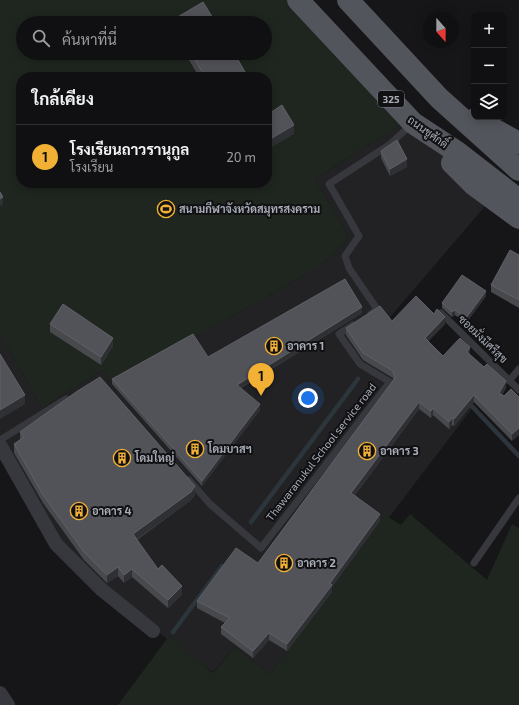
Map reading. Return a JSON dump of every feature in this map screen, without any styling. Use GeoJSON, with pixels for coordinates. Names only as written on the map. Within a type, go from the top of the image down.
{"type":"FeatureCollection","features":[{"type":"Feature","properties":{"kind":"main road","name":"ถนนชูศักดิ์"},"geometry":{"type":"LineString","coordinates":[[298,0],[413,123],[457,152],[519,200]]}},
{"type":"Feature","properties":{"kind":"main road"},"geometry":{"type":"LineString","coordinates":[[348,0],[439,98],[518,169]]}},
{"type":"Feature","properties":{"kind":"main road"},"geometry":{"type":"LineString","coordinates":[[439,98],[519,143]]}},
{"type":"Feature","properties":{"kind":"main road"},"geometry":{"type":"LineString","coordinates":[[413,123],[474,185],[519,218]]}},
{"type":"Feature","properties":{"kind":"street"},"geometry":{"type":"LineString","coordinates":[[0,445],[56,544],[101,589],[152,630]]}},
{"type":"Feature","properties":{"kind":"street"},"geometry":{"type":"LineString","coordinates":[[0,693],[8,705]]}},
{"type":"Feature","properties":{"kind":"lane","name":"Thawaranukul School service road"},"geometry":{"type":"LineString","coordinates":[[183,473],[210,504],[261,548],[390,382],[360,364],[340,334],[377,309],[349,268],[346,256],[359,236],[329,184],[389,145],[413,123]]}},
{"type":"Feature","properties":{"kind":"lane","name":"ซอยมั่งมีศรีสุข"},"geometry":{"type":"LineString","coordinates":[[441,313],[519,390]]}},
{"type":"Feature","properties":{"kind":"lane","name":"ซอยมั่งมีศรีสุข"},"geometry":{"type":"LineString","coordinates":[[509,381],[519,369]]}},
{"type":"Feature","properties":{"kind":"lane"},"geometry":{"type":"LineString","coordinates":[[0,440],[74,395]]}},
{"type":"Feature","properties":{"kind":"lane"},"geometry":{"type":"LineString","coordinates":[[474,564],[519,498]]}},
{"type":"Feature","properties":{"kind":"shaded area","name":"สนามกีฬาจังหวัดสมุทรสงคราม"},"geometry":{"type":"Polygon","coordinates":[[[0,0],[298,0],[409,119],[315,179],[348,235],[345,243],[317,268],[112,384],[103,370],[42,408],[0,334],[0,0]]]}},
{"type":"Feature","properties":{"kind":"shaded area"},"geometry":{"type":"Polygon","coordinates":[[[409,119],[492,198],[380,329],[473,407],[270,674],[235,647],[213,672],[114,600],[56,544],[0,445],[0,334],[42,408],[103,370],[112,384],[317,268],[345,243],[348,235],[315,179],[409,119]]]}},
{"type":"Feature","properties":{"kind":"shaded area"},"geometry":{"type":"Polygon","coordinates":[[[410,514],[487,580],[512,524],[519,528],[519,705],[118,705],[169,636],[213,673],[235,647],[270,674],[385,515],[401,525],[410,514]]]}},
{"type":"Feature","properties":{"kind":"building"},"geometry":{"type":"Polygon","coordinates":[[[203,2],[212,16],[179,16],[203,2]]]}},
{"type":"Feature","properties":{"kind":"building"},"geometry":{"type":"Polygon","coordinates":[[[195,60],[238,60],[245,72],[202,72],[195,60]]]}},
{"type":"Feature","properties":{"kind":"building"},"geometry":{"type":"Polygon","coordinates":[[[282,105],[294,125],[272,138],[272,112],[282,105]]]}},
{"type":"Feature","properties":{"kind":"building"},"geometry":{"type":"Polygon","coordinates":[[[397,140],[407,159],[390,169],[381,151],[397,140]]]}},
{"type":"Feature","properties":{"kind":"building"},"geometry":{"type":"Polygon","coordinates":[[[0,192],[3,197],[0,199],[0,192]]]}},
{"type":"Feature","properties":{"kind":"building"},"geometry":{"type":"Polygon","coordinates":[[[510,250],[519,255],[519,300],[491,285],[510,250]]]}},
{"type":"Feature","properties":{"kind":"building"},"geometry":{"type":"Polygon","coordinates":[[[462,275],[486,291],[466,318],[455,310],[452,312],[442,303],[462,275]]]}},
{"type":"Feature","properties":{"kind":"building"},"geometry":{"type":"Polygon","coordinates":[[[345,279],[362,307],[237,385],[260,404],[202,481],[112,379],[193,334],[208,357],[345,279]]]}},
{"type":"Feature","properties":{"kind":"building"},"geometry":{"type":"Polygon","coordinates":[[[416,296],[434,314],[437,309],[445,317],[425,338],[443,356],[460,338],[470,347],[467,352],[484,367],[487,364],[506,381],[499,393],[504,396],[511,389],[519,397],[519,428],[512,434],[474,395],[454,419],[452,418],[449,422],[433,408],[431,411],[419,402],[351,493],[380,514],[330,583],[332,585],[287,644],[269,633],[253,651],[221,627],[230,618],[197,601],[236,548],[258,563],[395,378],[393,371],[363,353],[346,328],[380,306],[392,321],[416,296]]]}},
{"type":"Feature","properties":{"kind":"building"},"geometry":{"type":"Polygon","coordinates":[[[63,304],[113,338],[101,357],[50,324],[63,304]]]}},
{"type":"Feature","properties":{"kind":"building"},"geometry":{"type":"Polygon","coordinates":[[[0,354],[25,395],[0,410],[0,354]]]}},
{"type":"Feature","properties":{"kind":"building"},"geometry":{"type":"Polygon","coordinates":[[[100,377],[195,486],[191,492],[133,534],[158,569],[162,565],[182,586],[168,600],[132,569],[124,575],[118,567],[107,575],[84,552],[43,495],[14,444],[24,437],[20,432],[76,392],[100,377]]]}},
{"type":"Feature","properties":{"kind":"waterway"},"geometry":{"type":"LineString","coordinates":[[251,522],[358,379]]}},
{"type":"Feature","properties":{"kind":"waterway"},"geometry":{"type":"LineString","coordinates":[[467,401],[519,456]]}},
{"type":"Feature","properties":{"kind":"waterway"},"geometry":{"type":"LineString","coordinates":[[173,632],[222,566]]}},
{"type":"Feature","properties":{"kind":"place","name":"สนามกีฬาจังหวัดสมุทรสงคราม"},"geometry":{"type":"Point","coordinates":[166,209]}},
{"type":"Feature","properties":{"kind":"place","name":"อาคาร 1"},"geometry":{"type":"Point","coordinates":[274,346]}},
{"type":"Feature","properties":{"kind":"place","name":"โรงเรียนถาวรานุกูล"},"geometry":{"type":"Point","coordinates":[261,396]}},
{"type":"Feature","properties":{"kind":"place","name":"โดมบาสฯ"},"geometry":{"type":"Point","coordinates":[195,449]}},
{"type":"Feature","properties":{"kind":"place","name":"อาคาร 3"},"geometry":{"type":"Point","coordinates":[367,451]}},
{"type":"Feature","properties":{"kind":"place","name":"โดมใหญ่"},"geometry":{"type":"Point","coordinates":[122,458]}},
{"type":"Feature","properties":{"kind":"place","name":"อาคาร 4"},"geometry":{"type":"Point","coordinates":[79,511]}},
{"type":"Feature","properties":{"kind":"place","name":"อาคาร 2"},"geometry":{"type":"Point","coordinates":[284,563]}}]}
